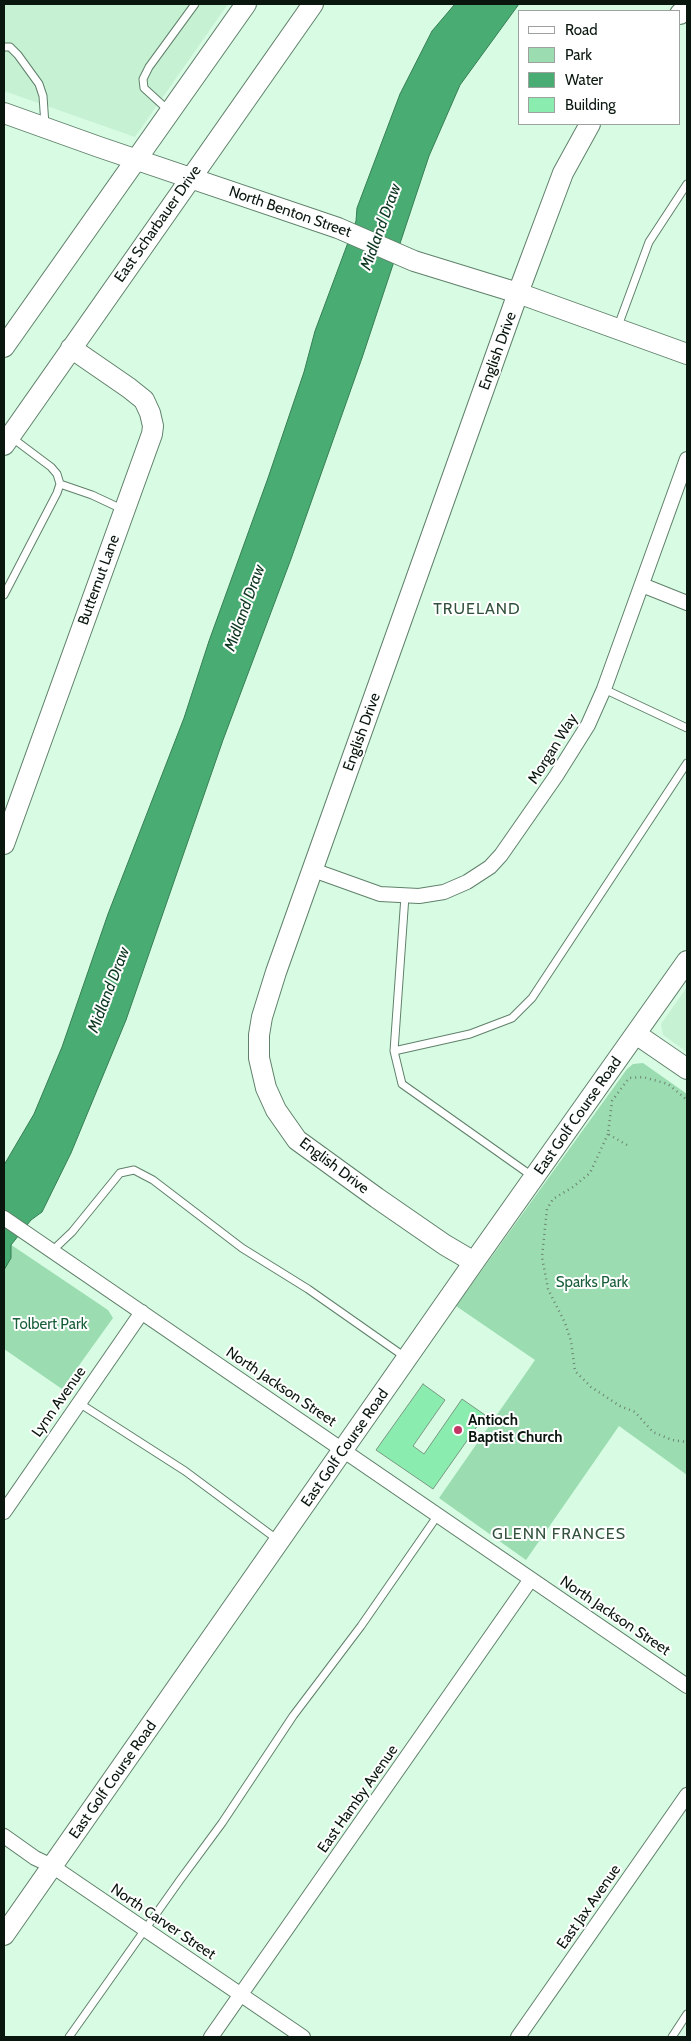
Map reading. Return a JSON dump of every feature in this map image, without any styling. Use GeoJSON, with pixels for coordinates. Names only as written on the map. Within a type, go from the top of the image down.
{"type":"FeatureCollection","features":[{"type":"Feature","properties":{"kind":"street"},"geometry":{"type":"LineString","coordinates":[[4,347],[246,4]]}},
{"type":"Feature","properties":{"kind":"street","name":"East Scharbauer Drive"},"geometry":{"type":"LineString","coordinates":[[7,440],[313,4]]}},
{"type":"Feature","properties":{"kind":"street","name":"North Benton Street"},"geometry":{"type":"LineString","coordinates":[[4,113],[338,228],[414,261],[518,293],[687,354]]}},
{"type":"Feature","properties":{"kind":"street","name":"English Drive"},"geometry":{"type":"LineString","coordinates":[[474,1262],[445,1245],[305,1146],[290,1131],[269,1097],[259,1058],[261,1023],[269,991],[518,293],[563,173],[589,125]]}},
{"type":"Feature","properties":{"kind":"street","name":"Butternut Lane"},"geometry":{"type":"LineString","coordinates":[[4,844],[152,434],[152,417],[144,400],[71,348]]}},
{"type":"Feature","properties":{"kind":"street","name":"Morgan Way"},"geometry":{"type":"LineString","coordinates":[[312,870],[380,894],[404,896],[444,892],[467,882],[490,867],[501,855],[524,824],[588,725],[604,689],[642,584],[683,486],[687,459]]}},
{"type":"Feature","properties":{"kind":"street"},"geometry":{"type":"LineString","coordinates":[[642,584],[687,603]]}},
{"type":"Feature","properties":{"kind":"street","name":"East Golf Course Road"},"geometry":{"type":"LineString","coordinates":[[4,1935],[474,1262],[687,961]]}},
{"type":"Feature","properties":{"kind":"street"},"geometry":{"type":"LineString","coordinates":[[636,1034],[687,1069]]}},
{"type":"Feature","properties":{"kind":"street","name":"North Jackson Street"},"geometry":{"type":"LineString","coordinates":[[4,1218],[687,1686]]}},
{"type":"Feature","properties":{"kind":"street","name":"Lynn Avenue"},"geometry":{"type":"LineString","coordinates":[[4,1512],[142,1312]]}},
{"type":"Feature","properties":{"kind":"street","name":"East Hamby Avenue"},"geometry":{"type":"LineString","coordinates":[[211,2037],[531,1579]]}},
{"type":"Feature","properties":{"kind":"street","name":"East Jax Avenue"},"geometry":{"type":"LineString","coordinates":[[518,2037],[687,1795]]}},
{"type":"Feature","properties":{"kind":"street","name":"North Carver Street"},"geometry":{"type":"LineString","coordinates":[[4,1836],[35,1858],[52,1866],[303,2037]]}},
{"type":"Feature","properties":{"kind":"lane"},"geometry":{"type":"LineString","coordinates":[[170,112],[144,88],[143,79],[149,67],[195,4]]}},
{"type":"Feature","properties":{"kind":"lane"},"geometry":{"type":"LineString","coordinates":[[4,47],[10,47],[18,55],[38,84],[43,96],[46,128]]}},
{"type":"Feature","properties":{"kind":"lane"},"geometry":{"type":"LineString","coordinates":[[617,330],[650,242],[687,184]]}},
{"type":"Feature","properties":{"kind":"lane"},"geometry":{"type":"LineString","coordinates":[[4,595],[58,494],[60,484],[58,474],[51,467],[7,440]]}},
{"type":"Feature","properties":{"kind":"lane"},"geometry":{"type":"LineString","coordinates":[[60,484],[92,495],[124,510]]}},
{"type":"Feature","properties":{"kind":"lane"},"geometry":{"type":"LineString","coordinates":[[604,689],[687,728]]}},
{"type":"Feature","properties":{"kind":"lane"},"geometry":{"type":"LineString","coordinates":[[394,1051],[470,1034],[512,1018],[532,998],[687,763]]}},
{"type":"Feature","properties":{"kind":"lane"},"geometry":{"type":"LineString","coordinates":[[404,896],[394,1051],[402,1084],[534,1178]]}},
{"type":"Feature","properties":{"kind":"lane"},"geometry":{"type":"LineString","coordinates":[[52,1251],[72,1232],[120,1174],[134,1170],[153,1180],[242,1248],[308,1289],[408,1359]]}},
{"type":"Feature","properties":{"kind":"lane"},"geometry":{"type":"LineString","coordinates":[[79,1403],[186,1471],[280,1542]]}},
{"type":"Feature","properties":{"kind":"lane"},"geometry":{"type":"LineString","coordinates":[[69,2037],[222,1823],[293,1716],[361,1626],[438,1515]]}},
{"type":"Feature","properties":{"kind":"lane"},"geometry":{"type":"LineString","coordinates":[[672,2037],[687,2014]]}},
{"type":"Feature","properties":{"kind":"path"},"geometry":{"type":"LineString","coordinates":[[687,1100],[668,1084],[643,1077],[629,1078],[612,1101],[608,1134],[600,1155],[590,1173],[573,1187],[553,1199],[547,1209],[542,1257],[548,1289],[571,1341],[575,1371],[591,1387],[620,1406],[635,1412],[653,1432],[672,1440],[687,1442]]}},
{"type":"Feature","properties":{"kind":"path"},"geometry":{"type":"LineString","coordinates":[[608,1134],[627,1145]]}},
{"type":"Feature","properties":{"kind":"shaded area"},"geometry":{"type":"Polygon","coordinates":[[[4,4],[228,4],[135,137],[4,91],[4,4]]]}},
{"type":"Feature","properties":{"kind":"shaded area"},"geometry":{"type":"Polygon","coordinates":[[[687,987],[687,1052],[663,1035],[661,1024],[687,987]]]}},
{"type":"Feature","properties":{"kind":"green space","name":"Sparks Park"},"geometry":{"type":"Polygon","coordinates":[[[643,1063],[687,1094],[687,1475],[619,1426],[526,1560],[439,1498],[535,1360],[456,1306],[627,1069],[633,1064],[643,1063]]]}},
{"type":"Feature","properties":{"kind":"green space","name":"Tolbert Park"},"geometry":{"type":"Polygon","coordinates":[[[4,1240],[108,1310],[113,1318],[62,1389],[4,1349],[4,1240]]]}},
{"type":"Feature","properties":{"kind":"water","name":"Midland Draw"},"geometry":{"type":"Polygon","coordinates":[[[455,4],[519,4],[460,85],[429,156],[362,358],[291,559],[223,740],[126,1020],[71,1153],[42,1212],[31,1220],[11,1245],[11,1258],[4,1270],[4,1165],[34,1114],[62,1047],[108,914],[184,718],[209,641],[304,372],[315,331],[356,221],[357,208],[400,94],[432,31],[455,4]]]}},
{"type":"Feature","properties":{"kind":"building","name":"Antioch Baptist Church"},"geometry":{"type":"Polygon","coordinates":[[[423,1384],[445,1400],[413,1446],[424,1454],[462,1399],[485,1415],[433,1489],[376,1450],[423,1384]]]}},
{"type":"Feature","properties":{"kind":"place","name":"Antioch Baptist Church"},"geometry":{"type":"Point","coordinates":[458,1430]}},
{"type":"Feature","properties":{"kind":"district","name":"TRUELAND"},"geometry":{"type":"Point","coordinates":[477,609]}},
{"type":"Feature","properties":{"kind":"district","name":"GLENN FRANCES"},"geometry":{"type":"Point","coordinates":[559,1534]}}]}
